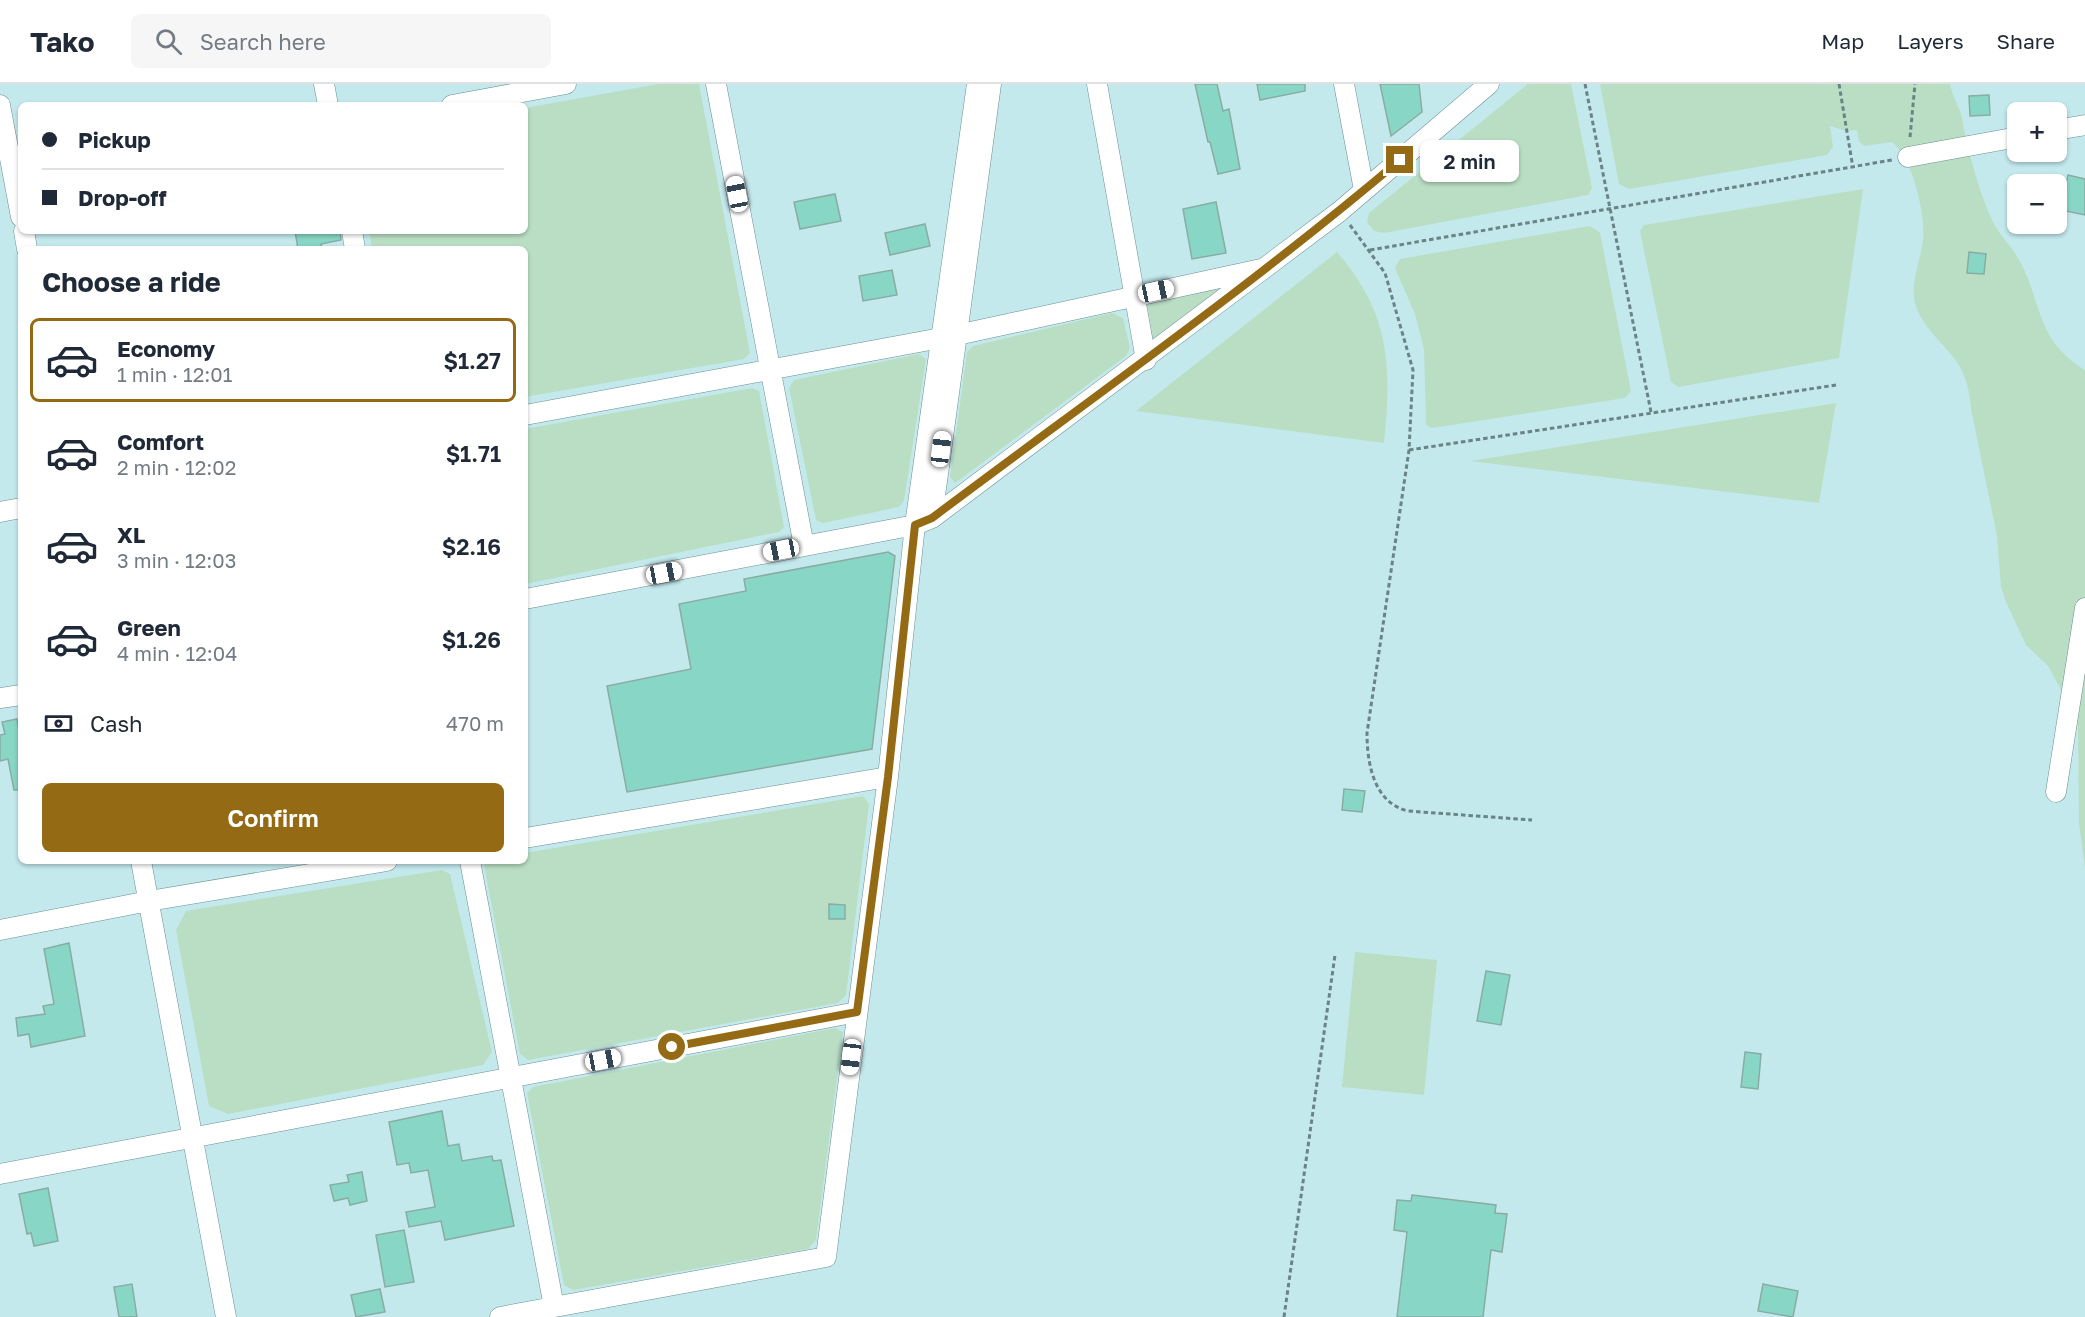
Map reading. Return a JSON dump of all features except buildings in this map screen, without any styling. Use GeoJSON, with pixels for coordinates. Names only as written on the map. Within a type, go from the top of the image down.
{"type":"FeatureCollection","features":[{"type":"Feature","properties":{"kind":"street"},"geometry":{"type":"LineString","coordinates":[[324,84],[327,102]]}},
{"type":"Feature","properties":{"kind":"street"},"geometry":{"type":"LineString","coordinates":[[468,102],[566,84]]}},
{"type":"Feature","properties":{"kind":"street"},"geometry":{"type":"LineString","coordinates":[[716,84],[804,546]]}},
{"type":"Feature","properties":{"kind":"street"},"geometry":{"type":"LineString","coordinates":[[949,336],[977,84]]}},
{"type":"Feature","properties":{"kind":"street"},"geometry":{"type":"LineString","coordinates":[[500,1317],[826,1257],[888,777],[949,336],[991,84]]}},
{"type":"Feature","properties":{"kind":"street"},"geometry":{"type":"LineString","coordinates":[[1097,84],[1146,360]]}},
{"type":"Feature","properties":{"kind":"street"},"geometry":{"type":"LineString","coordinates":[[1344,84],[1364,190]]}},
{"type":"Feature","properties":{"kind":"street"},"geometry":{"type":"LineString","coordinates":[[528,598],[923,521],[1146,360],[1340,212],[1489,84]]}},
{"type":"Feature","properties":{"kind":"street"},"geometry":{"type":"LineString","coordinates":[[0,105],[12,186],[18,207]]}},
{"type":"Feature","properties":{"kind":"street"},"geometry":{"type":"LineString","coordinates":[[2067,128],[2085,124]]}},
{"type":"Feature","properties":{"kind":"street"},"geometry":{"type":"LineString","coordinates":[[1908,157],[2007,139]]}},
{"type":"Feature","properties":{"kind":"street"},"geometry":{"type":"LineString","coordinates":[[528,414],[949,336],[1266,267]]}},
{"type":"Feature","properties":{"kind":"street"},"geometry":{"type":"LineString","coordinates":[[0,512],[18,509]]}},
{"type":"Feature","properties":{"kind":"street"},"geometry":{"type":"LineString","coordinates":[[2056,792],[2085,608]]}},
{"type":"Feature","properties":{"kind":"street"},"geometry":{"type":"LineString","coordinates":[[0,698],[18,695]]}},
{"type":"Feature","properties":{"kind":"street"},"geometry":{"type":"LineString","coordinates":[[528,837],[888,777]]}},
{"type":"Feature","properties":{"kind":"street"},"geometry":{"type":"LineString","coordinates":[[142,864],[226,1317]]}},
{"type":"Feature","properties":{"kind":"street"},"geometry":{"type":"LineString","coordinates":[[0,930],[148,901],[369,864]]}},
{"type":"Feature","properties":{"kind":"street"},"geometry":{"type":"LineString","coordinates":[[471,864],[554,1307]]}},
{"type":"Feature","properties":{"kind":"street"},"geometry":{"type":"LineString","coordinates":[[0,1174],[857,1012]]}},
{"type":"Feature","properties":{"kind":"path"},"geometry":{"type":"LineString","coordinates":[[1585,84],[1651,412]]}},
{"type":"Feature","properties":{"kind":"path"},"geometry":{"type":"LineString","coordinates":[[1839,84],[1853,168]]}},
{"type":"Feature","properties":{"kind":"path"},"geometry":{"type":"LineString","coordinates":[[1370,250],[1908,157],[1915,84]]}},
{"type":"Feature","properties":{"kind":"path"},"geometry":{"type":"LineString","coordinates":[[1340,212],[1385,273],[1413,370],[1408,450],[1367,733],[1373,777],[1382,795],[1394,808],[1532,820]]}},
{"type":"Feature","properties":{"kind":"path"},"geometry":{"type":"LineString","coordinates":[[1408,450],[1836,385]]}},
{"type":"Feature","properties":{"kind":"path"},"geometry":{"type":"LineString","coordinates":[[1284,1317],[1335,956]]}},
{"type":"Feature","properties":{"kind":"green space"},"geometry":{"type":"Polygon","coordinates":[[[658,84],[699,84],[750,353],[744,359],[528,396],[528,246],[372,246],[370,234],[528,234],[528,107],[658,84]]]}},
{"type":"Feature","properties":{"kind":"green space"},"geometry":{"type":"Polygon","coordinates":[[[1528,84],[1571,84],[1592,188],[1588,195],[1384,233],[1374,231],[1367,222],[1369,213],[1528,84]]]}},
{"type":"Feature","properties":{"kind":"green space"},"geometry":{"type":"Polygon","coordinates":[[[1600,84],[1950,84],[1961,114],[1977,181],[1992,220],[2015,253],[2026,274],[2048,332],[2069,358],[2085,370],[2085,868],[2079,823],[2076,710],[2066,699],[2048,666],[2026,645],[2001,587],[1997,536],[1967,385],[1957,362],[1922,320],[1915,303],[1914,287],[1923,229],[1920,202],[1906,160],[1892,142],[1864,146],[1859,141],[1857,130],[1846,131],[1830,126],[1833,147],[1827,155],[1629,189],[1619,184],[1600,84]]]}},
{"type":"Feature","properties":{"kind":"green space"},"geometry":{"type":"Polygon","coordinates":[[[1863,189],[1839,358],[1678,387],[1671,382],[1640,231],[1644,225],[1863,189]]]}},
{"type":"Feature","properties":{"kind":"green space"},"geometry":{"type":"Polygon","coordinates":[[[1590,226],[1600,233],[1631,391],[1625,398],[1432,428],[1426,425],[1424,349],[1415,314],[1395,268],[1400,259],[1590,226]]]}},
{"type":"Feature","properties":{"kind":"green space"},"geometry":{"type":"Polygon","coordinates":[[[1337,252],[1368,297],[1383,341],[1387,364],[1384,443],[1136,411],[1337,252]]]}},
{"type":"Feature","properties":{"kind":"green space"},"geometry":{"type":"Polygon","coordinates":[[[1226,286],[1157,339],[1153,339],[1147,303],[1226,286]]]}},
{"type":"Feature","properties":{"kind":"green space"},"geometry":{"type":"Polygon","coordinates":[[[1112,313],[1123,318],[1130,348],[1126,356],[955,483],[950,477],[967,352],[973,346],[1112,313]]]}},
{"type":"Feature","properties":{"kind":"green space"},"geometry":{"type":"Polygon","coordinates":[[[919,354],[926,359],[904,501],[899,507],[823,523],[816,520],[789,388],[794,380],[919,354]]]}},
{"type":"Feature","properties":{"kind":"green space"},"geometry":{"type":"Polygon","coordinates":[[[752,388],[759,391],[784,527],[779,532],[528,583],[528,428],[752,388]]]}},
{"type":"Feature","properties":{"kind":"green space"},"geometry":{"type":"Polygon","coordinates":[[[1836,403],[1819,503],[1470,461],[1836,403]]]}},
{"type":"Feature","properties":{"kind":"green space"},"geometry":{"type":"Polygon","coordinates":[[[863,796],[869,804],[846,995],[838,1003],[528,1060],[520,1054],[484,865],[528,864],[528,852],[863,796]]]}},
{"type":"Feature","properties":{"kind":"green space"},"geometry":{"type":"Polygon","coordinates":[[[442,870],[450,874],[492,1052],[483,1065],[228,1114],[209,1106],[176,930],[186,911],[442,870]]]}},
{"type":"Feature","properties":{"kind":"green space"},"geometry":{"type":"Polygon","coordinates":[[[1355,952],[1437,960],[1424,1095],[1342,1087],[1355,952]]]}},
{"type":"Feature","properties":{"kind":"green space"},"geometry":{"type":"Polygon","coordinates":[[[835,1028],[843,1032],[816,1240],[808,1249],[573,1290],[564,1285],[527,1093],[533,1087],[835,1028]]]}},
{"type":"Feature","properties":{"kind":"route"},"geometry":{"type":"LineString","coordinates":[[672,1047],[857,1012],[888,777],[915,525],[932,518],[1146,360],[1340,212],[1400,160]]}}]}
